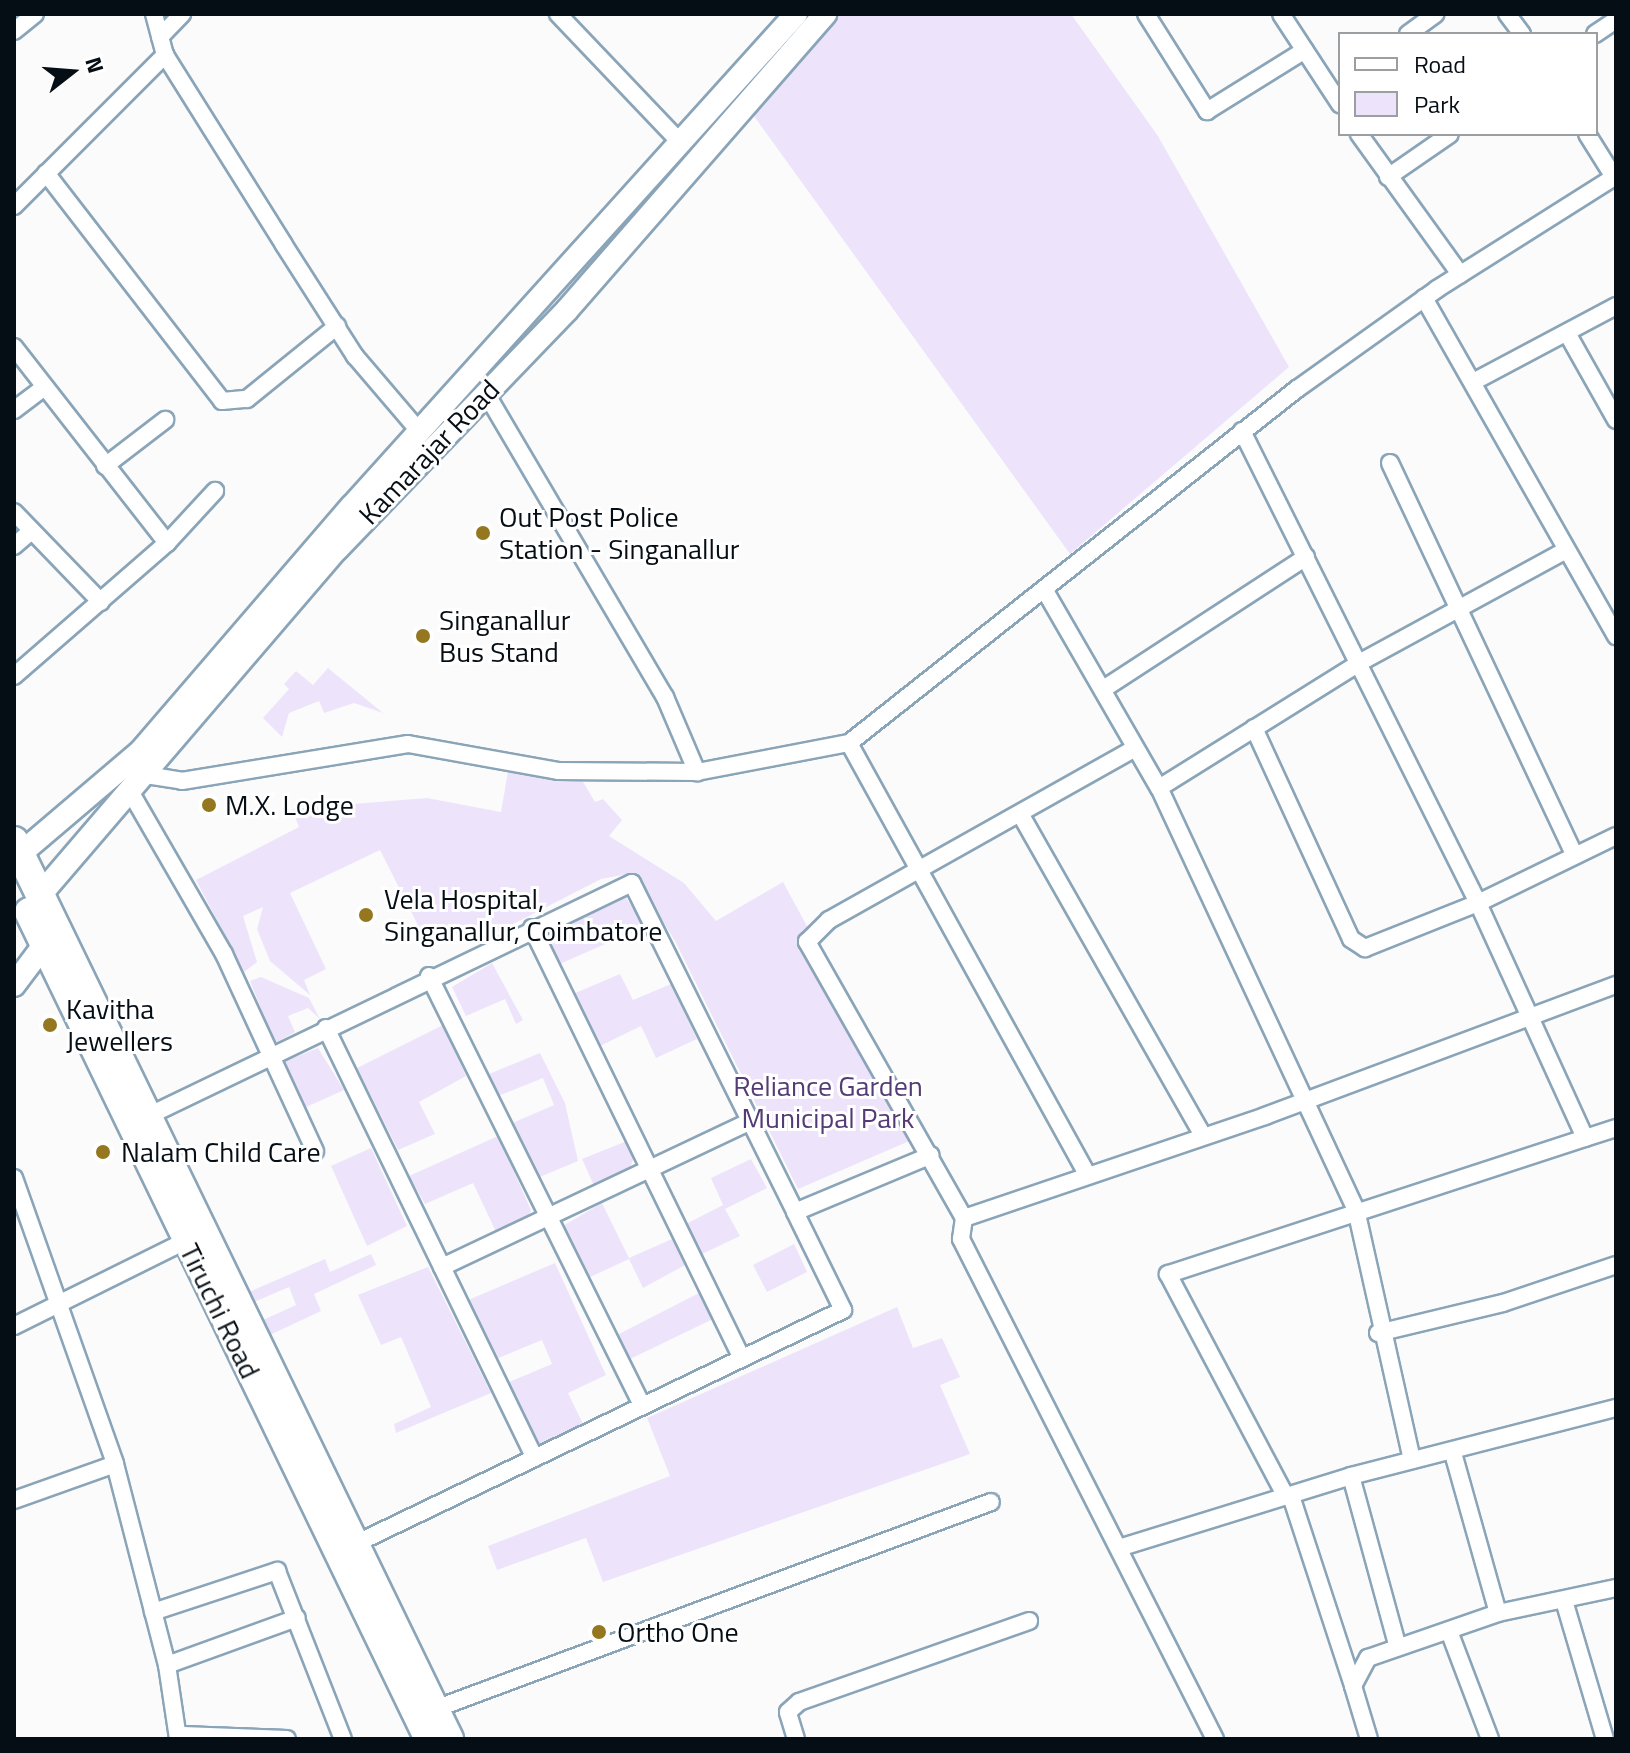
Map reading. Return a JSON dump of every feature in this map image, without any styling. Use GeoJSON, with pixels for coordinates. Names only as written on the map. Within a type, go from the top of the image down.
{"type":"FeatureCollection","features":[{"type":"Feature","properties":{"kind":"highway"},"geometry":{"type":"LineString","coordinates":[[17,848],[40,895],[50,938]]}},
{"type":"Feature","properties":{"kind":"highway","name":"Tiruchi Road"},"geometry":{"type":"LineString","coordinates":[[14,882],[50,938],[148,1116],[256,1364],[429,1739]]}},
{"type":"Feature","properties":{"kind":"highway","name":"Tiruchi Road"},"geometry":{"type":"LineString","coordinates":[[50,938],[185,1241],[355,1544],[449,1739]]}},
{"type":"Feature","properties":{"kind":"main road","name":"Kamarajar Road"},"geometry":{"type":"LineString","coordinates":[[17,848],[141,751],[419,431],[796,14]]}},
{"type":"Feature","properties":{"kind":"main road","name":"Kamarajar Road"},"geometry":{"type":"LineString","coordinates":[[40,895],[131,793],[345,539],[487,395],[825,14]]}},
{"type":"Feature","properties":{"kind":"main road"},"geometry":{"type":"LineString","coordinates":[[14,985],[50,938]]}},
{"type":"Feature","properties":{"kind":"street"},"geometry":{"type":"LineString","coordinates":[[14,31],[35,14]]}},
{"type":"Feature","properties":{"kind":"street"},"geometry":{"type":"LineString","coordinates":[[154,14],[165,55],[337,326],[419,431]]}},
{"type":"Feature","properties":{"kind":"street"},"geometry":{"type":"LineString","coordinates":[[160,37],[182,14]]}},
{"type":"Feature","properties":{"kind":"street"},"geometry":{"type":"LineString","coordinates":[[558,14],[680,142]]}},
{"type":"Feature","properties":{"kind":"street"},"geometry":{"type":"LineString","coordinates":[[1146,14],[1207,111],[1305,50]]}},
{"type":"Feature","properties":{"kind":"street"},"geometry":{"type":"LineString","coordinates":[[1281,14],[1305,50],[1335,86]]}},
{"type":"Feature","properties":{"kind":"street"},"geometry":{"type":"LineString","coordinates":[[1411,32],[1436,14]]}},
{"type":"Feature","properties":{"kind":"street"},"geometry":{"type":"LineString","coordinates":[[1507,14],[1520,32]]}},
{"type":"Feature","properties":{"kind":"street"},"geometry":{"type":"LineString","coordinates":[[1598,32],[1616,20]]}},
{"type":"Feature","properties":{"kind":"street"},"geometry":{"type":"LineString","coordinates":[[14,206],[165,55]]}},
{"type":"Feature","properties":{"kind":"street"},"geometry":{"type":"LineString","coordinates":[[1360,136],[1460,274]]}},
{"type":"Feature","properties":{"kind":"street"},"geometry":{"type":"LineString","coordinates":[[1388,177],[1447,136]]}},
{"type":"Feature","properties":{"kind":"street"},"geometry":{"type":"LineString","coordinates":[[146,775],[182,781],[408,744],[558,771],[697,772],[849,743],[1242,431],[1424,298],[1614,182],[1588,136]]}},
{"type":"Feature","properties":{"kind":"street"},"geometry":{"type":"LineString","coordinates":[[46,173],[222,401],[247,399],[337,326]]}},
{"type":"Feature","properties":{"kind":"street"},"geometry":{"type":"LineString","coordinates":[[1424,298],[1616,636]]}},
{"type":"Feature","properties":{"kind":"street"},"geometry":{"type":"LineString","coordinates":[[1473,382],[1616,306]]}},
{"type":"Feature","properties":{"kind":"street"},"geometry":{"type":"LineString","coordinates":[[1567,333],[1616,420]]}},
{"type":"Feature","properties":{"kind":"street"},"geometry":{"type":"LineString","coordinates":[[14,347],[167,543]]}},
{"type":"Feature","properties":{"kind":"street"},"geometry":{"type":"LineString","coordinates":[[14,410],[43,388]]}},
{"type":"Feature","properties":{"kind":"street"},"geometry":{"type":"LineString","coordinates":[[487,395],[665,697],[697,772]]}},
{"type":"Feature","properties":{"kind":"street"},"geometry":{"type":"LineString","coordinates":[[105,466],[165,420]]}},
{"type":"Feature","properties":{"kind":"street"},"geometry":{"type":"LineString","coordinates":[[1242,431],[1533,1016],[1585,1138]]}},
{"type":"Feature","properties":{"kind":"street"},"geometry":{"type":"LineString","coordinates":[[1390,463],[1462,608],[1574,854]]}},
{"type":"Feature","properties":{"kind":"street"},"geometry":{"type":"LineString","coordinates":[[14,676],[167,543],[215,491]]}},
{"type":"Feature","properties":{"kind":"street"},"geometry":{"type":"LineString","coordinates":[[14,512],[29,533],[101,602]]}},
{"type":"Feature","properties":{"kind":"street"},"geometry":{"type":"LineString","coordinates":[[14,546],[29,533]]}},
{"type":"Feature","properties":{"kind":"street"},"geometry":{"type":"LineString","coordinates":[[1159,788],[1359,663],[1566,550]]}},
{"type":"Feature","properties":{"kind":"street"},"geometry":{"type":"LineString","coordinates":[[1105,688],[1306,557]]}},
{"type":"Feature","properties":{"kind":"street"},"geometry":{"type":"LineString","coordinates":[[1044,589],[1105,688],[1159,788],[1309,1097],[1356,1210],[1378,1333],[1412,1460]]}},
{"type":"Feature","properties":{"kind":"street"},"geometry":{"type":"LineString","coordinates":[[1254,728],[1351,939],[1365,948],[1478,903],[1616,836]]}},
{"type":"Feature","properties":{"kind":"street"},"geometry":{"type":"LineString","coordinates":[[849,743],[923,871],[1087,1174]]}},
{"type":"Feature","properties":{"kind":"street"},"geometry":{"type":"LineString","coordinates":[[1135,748],[1022,817],[829,920],[807,942],[931,1155],[964,1218],[961,1239],[1122,1547],[1215,1739]]}},
{"type":"Feature","properties":{"kind":"street"},"geometry":{"type":"LineString","coordinates":[[131,793],[174,857],[315,1151]]}},
{"type":"Feature","properties":{"kind":"street"},"geometry":{"type":"LineString","coordinates":[[1022,817],[1203,1136]]}},
{"type":"Feature","properties":{"kind":"street"},"geometry":{"type":"LineString","coordinates":[[148,1116],[273,1059],[326,1028],[429,976],[632,883],[747,1123],[843,1310],[355,1544]]}},
{"type":"Feature","properties":{"kind":"street"},"geometry":{"type":"LineString","coordinates":[[532,928],[742,1358]]}},
{"type":"Feature","properties":{"kind":"street"},"geometry":{"type":"LineString","coordinates":[[429,976],[642,1406]]}},
{"type":"Feature","properties":{"kind":"street"},"geometry":{"type":"LineString","coordinates":[[964,1218],[1203,1136],[1616,985]]}},
{"type":"Feature","properties":{"kind":"street"},"geometry":{"type":"LineString","coordinates":[[326,1028],[535,1458]]}},
{"type":"Feature","properties":{"kind":"street"},"geometry":{"type":"LineString","coordinates":[[442,1267],[550,1219],[747,1123]]}},
{"type":"Feature","properties":{"kind":"street"},"geometry":{"type":"LineString","coordinates":[[1369,1739],[1288,1497],[1168,1274],[1356,1210],[1616,1128]]}},
{"type":"Feature","properties":{"kind":"street"},"geometry":{"type":"LineString","coordinates":[[795,1212],[931,1155]]}},
{"type":"Feature","properties":{"kind":"street"},"geometry":{"type":"LineString","coordinates":[[14,1178],[60,1299],[115,1464],[167,1665],[180,1737],[287,1739]]}},
{"type":"Feature","properties":{"kind":"street"},"geometry":{"type":"LineString","coordinates":[[14,1326],[60,1299],[185,1241]]}},
{"type":"Feature","properties":{"kind":"street"},"geometry":{"type":"LineString","coordinates":[[1378,1333],[1503,1303],[1616,1265]]}},
{"type":"Feature","properties":{"kind":"street"},"geometry":{"type":"LineString","coordinates":[[1122,1547],[1351,1476],[1453,1453],[1616,1408]]}},
{"type":"Feature","properties":{"kind":"street"},"geometry":{"type":"LineString","coordinates":[[1453,1453],[1498,1613]]}},
{"type":"Feature","properties":{"kind":"street"},"geometry":{"type":"LineString","coordinates":[[14,1500],[115,1464]]}},
{"type":"Feature","properties":{"kind":"street"},"geometry":{"type":"LineString","coordinates":[[1351,1476],[1397,1644]]}},
{"type":"Feature","properties":{"kind":"street"},"geometry":{"type":"LineString","coordinates":[[435,1709],[991,1502]]}},
{"type":"Feature","properties":{"kind":"street"},"geometry":{"type":"LineString","coordinates":[[153,1612],[277,1571],[343,1739]]}},
{"type":"Feature","properties":{"kind":"street"},"geometry":{"type":"LineString","coordinates":[[1353,1686],[1368,1658],[1397,1644],[1449,1631],[1498,1613],[1565,1604],[1616,1588]]}},
{"type":"Feature","properties":{"kind":"street"},"geometry":{"type":"LineString","coordinates":[[1565,1604],[1605,1739]]}},
{"type":"Feature","properties":{"kind":"street"},"geometry":{"type":"LineString","coordinates":[[167,1665],[297,1618]]}},
{"type":"Feature","properties":{"kind":"street"},"geometry":{"type":"LineString","coordinates":[[796,1739],[788,1712],[799,1702],[1029,1621]]}},
{"type":"Feature","properties":{"kind":"street"},"geometry":{"type":"LineString","coordinates":[[1449,1631],[1490,1739]]}},
{"type":"Feature","properties":{"kind":"green space"},"geometry":{"type":"Polygon","coordinates":[[[836,14],[1071,14],[1158,136],[1289,367],[1070,554],[751,112],[836,14]]]}},
{"type":"Feature","properties":{"kind":"green space"},"geometry":{"type":"Polygon","coordinates":[[[328,668],[383,713],[354,703],[324,713],[319,701],[289,713],[282,737],[263,718],[289,689],[284,684],[296,671],[313,685],[328,668]]]}},
{"type":"Feature","properties":{"kind":"green space","name":"Reliance Garden Municipal Park"},"geometry":{"type":"Polygon","coordinates":[[[508,771],[582,780],[595,802],[603,799],[622,820],[609,836],[684,883],[716,921],[783,882],[921,1136],[798,1189],[675,941],[633,873],[601,879],[484,939],[476,925],[429,947],[380,850],[290,893],[326,969],[304,980],[310,995],[270,961],[257,929],[263,907],[243,916],[257,962],[244,972],[196,880],[299,827],[292,809],[427,798],[501,812],[508,771]]]}},
{"type":"Feature","properties":{"kind":"green space"},"geometry":{"type":"Polygon","coordinates":[[[625,896],[644,927],[555,966],[542,938],[625,896]]]}},
{"type":"Feature","properties":{"kind":"green space"},"geometry":{"type":"Polygon","coordinates":[[[492,963],[523,1020],[516,1024],[505,999],[466,1016],[452,987],[492,963]]]}},
{"type":"Feature","properties":{"kind":"green space"},"geometry":{"type":"Polygon","coordinates":[[[620,974],[633,1000],[671,984],[697,1039],[656,1058],[641,1026],[598,1047],[573,994],[620,974]]]}},
{"type":"Feature","properties":{"kind":"green space"},"geometry":{"type":"Polygon","coordinates":[[[261,977],[309,998],[320,1019],[308,1008],[288,1016],[295,1032],[275,1043],[250,981],[261,977]]]}},
{"type":"Feature","properties":{"kind":"green space"},"geometry":{"type":"Polygon","coordinates":[[[443,1025],[466,1076],[419,1102],[435,1134],[398,1150],[357,1068],[443,1025]]]}},
{"type":"Feature","properties":{"kind":"green space"},"geometry":{"type":"Polygon","coordinates":[[[318,1048],[344,1090],[304,1108],[283,1062],[318,1048]]]}},
{"type":"Feature","properties":{"kind":"green space"},"geometry":{"type":"Polygon","coordinates":[[[540,1053],[565,1103],[578,1161],[535,1179],[510,1124],[554,1105],[543,1078],[498,1096],[489,1074],[540,1053]]]}},
{"type":"Feature","properties":{"kind":"green space"},"geometry":{"type":"Polygon","coordinates":[[[498,1136],[531,1210],[527,1220],[497,1234],[473,1183],[425,1204],[409,1176],[498,1136]]]}},
{"type":"Feature","properties":{"kind":"green space"},"geometry":{"type":"Polygon","coordinates":[[[627,1141],[634,1157],[629,1171],[595,1188],[582,1159],[627,1141]]]}},
{"type":"Feature","properties":{"kind":"green space"},"geometry":{"type":"Polygon","coordinates":[[[371,1148],[407,1226],[367,1246],[331,1166],[371,1148]]]}},
{"type":"Feature","properties":{"kind":"green space"},"geometry":{"type":"Polygon","coordinates":[[[751,1159],[767,1188],[725,1209],[740,1236],[700,1255],[686,1224],[723,1205],[711,1178],[751,1159]]]}},
{"type":"Feature","properties":{"kind":"green space"},"geometry":{"type":"Polygon","coordinates":[[[602,1203],[629,1258],[672,1239],[685,1265],[643,1288],[629,1259],[586,1279],[561,1227],[602,1203]]]}},
{"type":"Feature","properties":{"kind":"green space"},"geometry":{"type":"Polygon","coordinates":[[[794,1244],[807,1272],[767,1292],[753,1265],[794,1244]]]}},
{"type":"Feature","properties":{"kind":"green space"},"geometry":{"type":"Polygon","coordinates":[[[371,1254],[376,1265],[314,1294],[321,1311],[270,1335],[263,1320],[296,1305],[289,1287],[254,1302],[249,1292],[325,1259],[330,1272],[371,1254]]]}},
{"type":"Feature","properties":{"kind":"green space"},"geometry":{"type":"Polygon","coordinates":[[[555,1263],[606,1375],[568,1393],[585,1428],[538,1449],[507,1383],[552,1364],[542,1340],[496,1359],[468,1300],[555,1263]]]}},
{"type":"Feature","properties":{"kind":"green space"},"geometry":{"type":"Polygon","coordinates":[[[428,1267],[491,1393],[396,1433],[394,1424],[431,1407],[401,1337],[381,1345],[358,1295],[428,1267]]]}},
{"type":"Feature","properties":{"kind":"green space"},"geometry":{"type":"Polygon","coordinates":[[[699,1293],[713,1319],[628,1360],[615,1336],[699,1293]]]}},
{"type":"Feature","properties":{"kind":"green space"},"geometry":{"type":"Polygon","coordinates":[[[897,1307],[913,1348],[942,1338],[960,1377],[940,1385],[970,1454],[603,1582],[586,1538],[497,1570],[488,1546],[670,1476],[647,1418],[897,1307]]]}},
{"type":"Feature","properties":{"kind":"place","name":"Out Post Police Station - Singanallur"},"geometry":{"type":"Point","coordinates":[483,533]}},
{"type":"Feature","properties":{"kind":"place","name":"Singanallur Bus Stand"},"geometry":{"type":"Point","coordinates":[423,636]}},
{"type":"Feature","properties":{"kind":"place","name":"M.X. Lodge"},"geometry":{"type":"Point","coordinates":[209,805]}},
{"type":"Feature","properties":{"kind":"place","name":"Vela Hospital, Singanallur, Coimbatore"},"geometry":{"type":"Point","coordinates":[366,915]}},
{"type":"Feature","properties":{"kind":"place","name":"Kavitha Jewellers"},"geometry":{"type":"Point","coordinates":[50,1025]}},
{"type":"Feature","properties":{"kind":"place","name":"Nalam Child Care"},"geometry":{"type":"Point","coordinates":[103,1152]}},
{"type":"Feature","properties":{"kind":"place","name":"Ortho One"},"geometry":{"type":"Point","coordinates":[599,1632]}}]}
